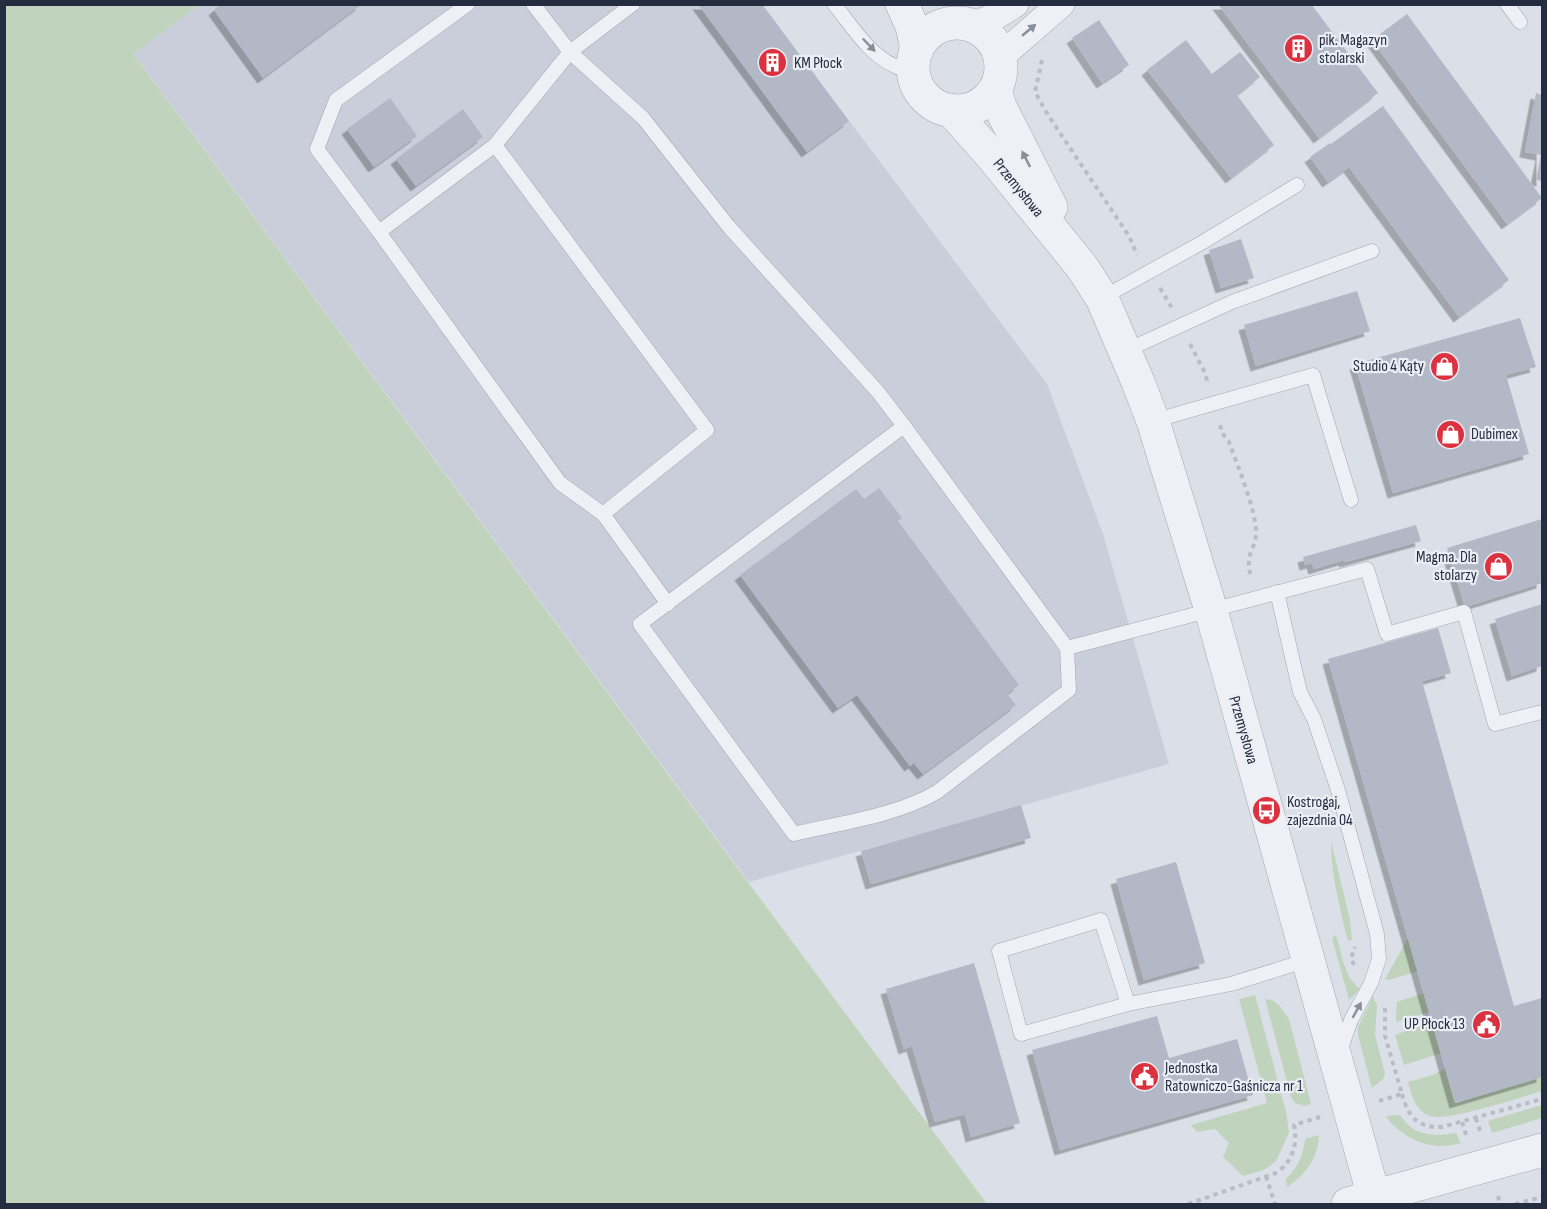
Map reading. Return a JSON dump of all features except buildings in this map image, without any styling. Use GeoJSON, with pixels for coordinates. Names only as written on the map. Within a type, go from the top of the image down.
{"type":"FeatureCollection","features":[{"type":"Feature","properties":{"kind":"street"},"geometry":{"type":"LineString","coordinates":[[902,4],[912,26],[916,82],[921,93],[940,107],[964,110],[976,107],[995,89],[1000,74],[1000,57],[990,38],[956,18]]}},
{"type":"Feature","properties":{"kind":"street"},"geometry":{"type":"LineString","coordinates":[[915,61],[921,43],[932,32],[956,18],[994,17],[1015,4]]}},
{"type":"Feature","properties":{"kind":"street"},"geometry":{"type":"LineString","coordinates":[[1000,57],[1061,4]]}},
{"type":"Feature","properties":{"kind":"street","name":"Przemysłowa"},"geometry":{"type":"LineString","coordinates":[[995,89],[1000,107],[1015,138],[1082,267],[1102,298],[1153,421],[1211,610],[1337,1062],[1366,1202]]}},
{"type":"Feature","properties":{"kind":"street","name":"Przemysłowa"},"geometry":{"type":"LineString","coordinates":[[951,110],[991,155],[1082,267]]}},
{"type":"Feature","properties":{"kind":"street"},"geometry":{"type":"LineString","coordinates":[[1366,1202],[1542,1150]]}},
{"type":"Feature","properties":{"kind":"lane"},"geometry":{"type":"LineString","coordinates":[[468,4],[336,100],[318,149],[560,483],[603,514],[668,604]]}},
{"type":"Feature","properties":{"kind":"lane"},"geometry":{"type":"LineString","coordinates":[[533,4],[570,52],[643,118],[729,227],[879,392],[904,426],[1067,648],[1069,690],[937,792],[920,802],[901,808],[794,834],[640,624],[904,426]]}},
{"type":"Feature","properties":{"kind":"lane"},"geometry":{"type":"LineString","coordinates":[[379,232],[495,145],[570,52],[633,4]]}},
{"type":"Feature","properties":{"kind":"lane"},"geometry":{"type":"LineString","coordinates":[[834,4],[881,58],[896,67],[915,61]]}},
{"type":"Feature","properties":{"kind":"lane"},"geometry":{"type":"LineString","coordinates":[[1507,4],[1520,22]]}},
{"type":"Feature","properties":{"kind":"lane"},"geometry":{"type":"LineString","coordinates":[[495,145],[707,430],[603,514]]}},
{"type":"Feature","properties":{"kind":"lane"},"geometry":{"type":"LineString","coordinates":[[1102,298],[1203,242],[1297,185]]}},
{"type":"Feature","properties":{"kind":"lane"},"geometry":{"type":"LineString","coordinates":[[1125,351],[1232,302],[1372,251]]}},
{"type":"Feature","properties":{"kind":"lane"},"geometry":{"type":"LineString","coordinates":[[1153,421],[1313,375],[1351,500]]}},
{"type":"Feature","properties":{"kind":"lane"},"geometry":{"type":"LineString","coordinates":[[1067,648],[1155,623],[1368,569],[1387,634],[1464,612],[1495,724],[1542,712]]}},
{"type":"Feature","properties":{"kind":"lane"},"geometry":{"type":"LineString","coordinates":[[1278,592],[1300,692],[1314,719],[1341,801],[1377,934],[1379,959],[1371,983],[1351,1020],[1337,1062]]}},
{"type":"Feature","properties":{"kind":"lane"},"geometry":{"type":"LineString","coordinates":[[1128,1004],[1101,920],[999,951],[1021,1034],[1128,1004],[1231,984],[1308,960]]}},
{"type":"Feature","properties":{"kind":"path"},"geometry":{"type":"LineString","coordinates":[[1033,26],[1043,39],[1042,66],[1035,92],[1129,236],[1140,260],[1166,297],[1204,371],[1222,433],[1229,441],[1254,517],[1256,532],[1247,564],[1257,598]]}},
{"type":"Feature","properties":{"kind":"path"},"geometry":{"type":"LineString","coordinates":[[1356,938],[1351,958],[1358,974],[1379,989],[1385,1002],[1385,1036],[1409,1114],[1421,1123],[1434,1127],[1462,1122],[1542,1100]]}},
{"type":"Feature","properties":{"kind":"path"},"geometry":{"type":"LineString","coordinates":[[1375,1102],[1402,1094]]}},
{"type":"Feature","properties":{"kind":"path"},"geometry":{"type":"LineString","coordinates":[[1188,1204],[1282,1169],[1296,1137],[1294,1125],[1317,1118]]}},
{"type":"Feature","properties":{"kind":"path"},"geometry":{"type":"LineString","coordinates":[[1476,1118],[1482,1139]]}},
{"type":"Feature","properties":{"kind":"path"},"geometry":{"type":"LineString","coordinates":[[1462,1122],[1468,1143]]}},
{"type":"Feature","properties":{"kind":"path"},"geometry":{"type":"LineString","coordinates":[[1266,1176],[1275,1204]]}},
{"type":"Feature","properties":{"kind":"path"},"geometry":{"type":"LineString","coordinates":[[1498,1196],[1500,1204]]}},
{"type":"Feature","properties":{"kind":"path"},"geometry":{"type":"LineString","coordinates":[[1515,1204],[1542,1197]]}},
{"type":"Feature","properties":{"kind":"shaded area"},"geometry":{"type":"Polygon","coordinates":[[[97,5],[762,5],[1047,384],[1103,534],[1169,764],[749,882],[97,5]]]}},
{"type":"Feature","properties":{"kind":"green space"},"geometry":{"type":"Polygon","coordinates":[[[139,4],[199,5],[133,54],[987,1204],[5,1204],[5,5],[131,5],[133,8],[139,4]]]}},
{"type":"Feature","properties":{"kind":"green space"},"geometry":{"type":"Polygon","coordinates":[[[1331,841],[1350,920],[1352,940],[1348,941],[1334,879],[1331,841]]]}},
{"type":"Feature","properties":{"kind":"green space"},"geometry":{"type":"Polygon","coordinates":[[[1336,935],[1350,978],[1360,989],[1349,1000],[1332,938],[1336,935]]]}},
{"type":"Feature","properties":{"kind":"green space"},"geometry":{"type":"Polygon","coordinates":[[[1408,938],[1418,971],[1389,980],[1385,979],[1408,938]]]}},
{"type":"Feature","properties":{"kind":"green space"},"geometry":{"type":"Polygon","coordinates":[[[1424,993],[1429,1012],[1396,1022],[1397,1002],[1424,993]]]}},
{"type":"Feature","properties":{"kind":"green space"},"geometry":{"type":"Polygon","coordinates":[[[1255,995],[1286,1112],[1289,1133],[1276,1161],[1264,1170],[1243,1176],[1223,1157],[1229,1143],[1215,1129],[1197,1132],[1191,1125],[1267,1103],[1239,999],[1255,995]]]}},
{"type":"Feature","properties":{"kind":"green space"},"geometry":{"type":"Polygon","coordinates":[[[1373,996],[1377,1006],[1375,1035],[1385,1074],[1383,1079],[1372,1088],[1358,1027],[1373,996]]]}},
{"type":"Feature","properties":{"kind":"green space"},"geometry":{"type":"Polygon","coordinates":[[[1265,999],[1272,1000],[1279,1005],[1289,1019],[1311,1104],[1304,1106],[1295,1103],[1291,1097],[1265,999]]]}},
{"type":"Feature","properties":{"kind":"green space"},"geometry":{"type":"Polygon","coordinates":[[[1432,1022],[1441,1053],[1404,1065],[1395,1035],[1432,1022]]]}},
{"type":"Feature","properties":{"kind":"green space"},"geometry":{"type":"Polygon","coordinates":[[[1446,1068],[1456,1103],[1542,1077],[1542,1091],[1467,1112],[1439,1117],[1430,1116],[1418,1106],[1408,1082],[1433,1075],[1446,1068]]]}},
{"type":"Feature","properties":{"kind":"green space"},"geometry":{"type":"Polygon","coordinates":[[[1542,1105],[1542,1118],[1492,1133],[1488,1121],[1542,1105]]]}},
{"type":"Feature","properties":{"kind":"green space"},"geometry":{"type":"Polygon","coordinates":[[[1400,1115],[1411,1127],[1424,1133],[1439,1135],[1456,1133],[1461,1143],[1440,1146],[1410,1138],[1386,1117],[1400,1115]]]}},
{"type":"Feature","properties":{"kind":"green space"},"geometry":{"type":"Polygon","coordinates":[[[1319,1135],[1310,1165],[1287,1187],[1286,1179],[1299,1161],[1305,1139],[1319,1135]]]}},
{"type":"Feature","properties":{"kind":"place","name":"pik. Magazyn stolarski"},"geometry":{"type":"Point","coordinates":[1298,49]}},
{"type":"Feature","properties":{"kind":"place","name":"KM Płock"},"geometry":{"type":"Point","coordinates":[773,63]}},
{"type":"Feature","properties":{"kind":"place","name":"Studio 4 Kąty"},"geometry":{"type":"Point","coordinates":[1445,366]}},
{"type":"Feature","properties":{"kind":"place","name":"Dubimex"},"geometry":{"type":"Point","coordinates":[1450,434]}},
{"type":"Feature","properties":{"kind":"place","name":"Magma. Dla stolarzy"},"geometry":{"type":"Point","coordinates":[1498,566]}},
{"type":"Feature","properties":{"kind":"place","name":"Kostrogaj, zajezdnia 04"},"geometry":{"type":"Point","coordinates":[1266,811]}},
{"type":"Feature","properties":{"kind":"place","name":"UP Płock 13"},"geometry":{"type":"Point","coordinates":[1486,1024]}},
{"type":"Feature","properties":{"kind":"place","name":"Jednostka Ratowniczo-Gaśnicza nr 1"},"geometry":{"type":"Point","coordinates":[1144,1077]}}]}
